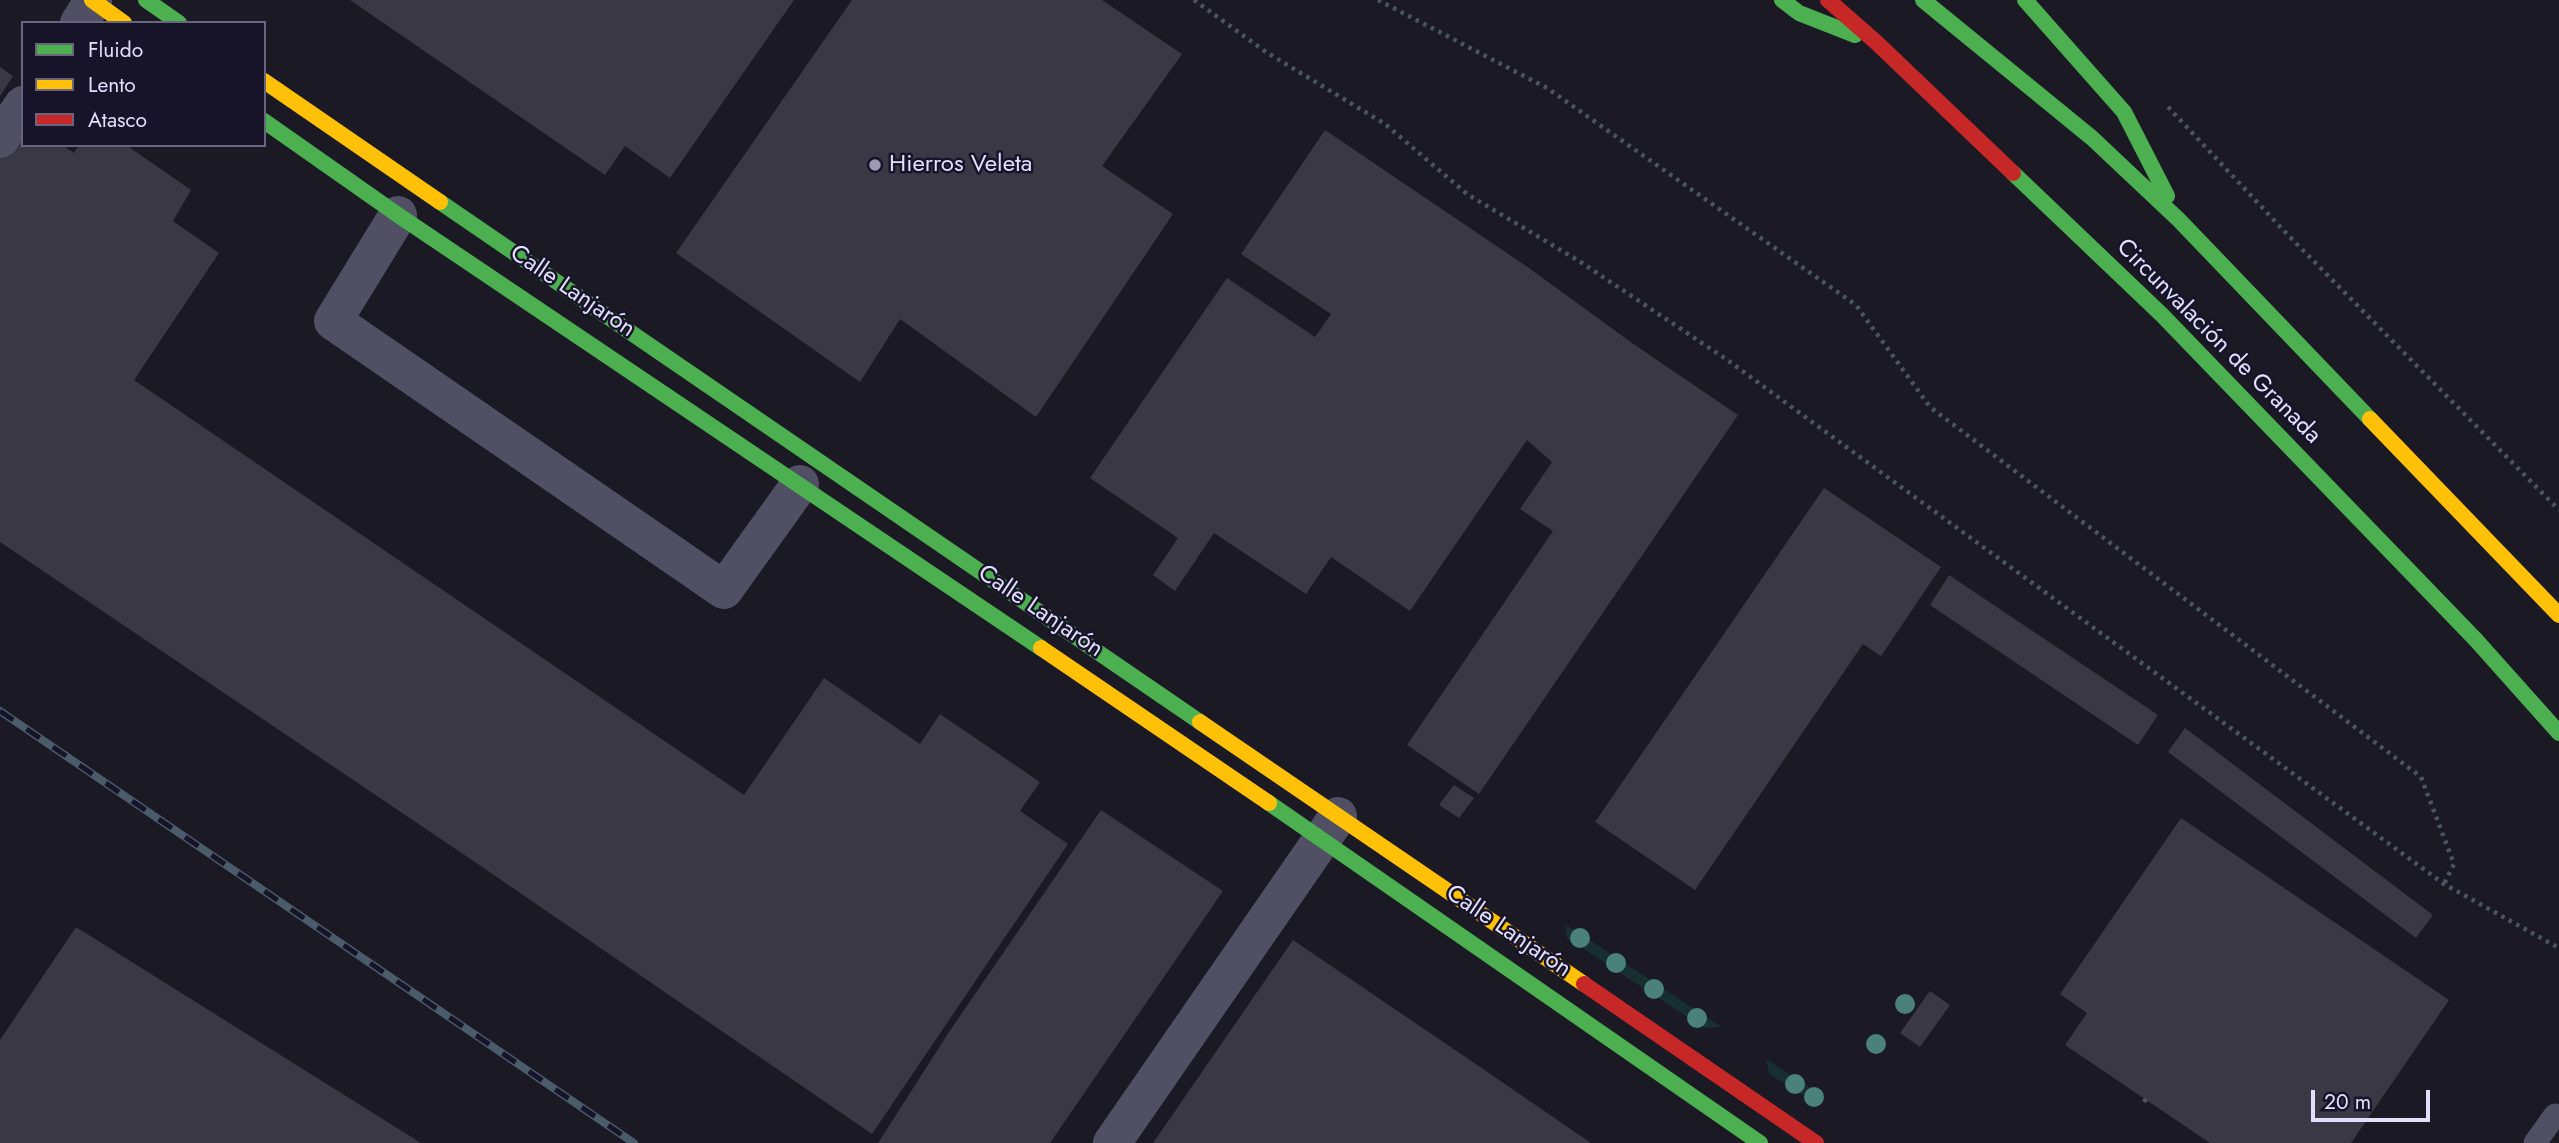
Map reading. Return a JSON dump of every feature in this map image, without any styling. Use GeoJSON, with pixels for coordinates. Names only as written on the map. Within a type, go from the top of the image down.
{"type":"FeatureCollection","features":[{"type":"Feature","properties":{"kind":"main road"},"geometry":{"type":"LineString","coordinates":[[146,0],[176,21]]}},
{"type":"Feature","properties":{"kind":"main road"},"geometry":{"type":"LineString","coordinates":[[1782,0],[1798,13],[1877,43]]}},
{"type":"Feature","properties":{"kind":"main road","name":"Circunvalación de Granada"},"geometry":{"type":"LineString","coordinates":[[1828,0],[1877,43],[2162,315],[2476,640],[2559,733]]}},
{"type":"Feature","properties":{"kind":"main road"},"geometry":{"type":"LineString","coordinates":[[1923,0],[2092,138],[2179,220],[2559,615]]}},
{"type":"Feature","properties":{"kind":"main road"},"geometry":{"type":"LineString","coordinates":[[2025,0],[2124,112],[2179,220]]}},
{"type":"Feature","properties":{"kind":"main road"},"geometry":{"type":"LineString","coordinates":[[88,8],[119,21]]}},
{"type":"Feature","properties":{"kind":"main road"},"geometry":{"type":"LineString","coordinates":[[1989,35],[2010,69]]}},
{"type":"Feature","properties":{"kind":"main road","name":"Calle Lanjarón"},"geometry":{"type":"LineString","coordinates":[[266,82],[1329,827],[1756,1142]]}},
{"type":"Feature","properties":{"kind":"main road","name":"Calle Lanjarón"},"geometry":{"type":"LineString","coordinates":[[266,122],[398,215],[800,484],[1816,1143]]}},
{"type":"Feature","properties":{"kind":"street"},"geometry":{"type":"LineString","coordinates":[[0,139],[21,108]]}},
{"type":"Feature","properties":{"kind":"street"},"geometry":{"type":"LineString","coordinates":[[398,215],[333,321],[724,590],[800,484]]}},
{"type":"Feature","properties":{"kind":"street"},"geometry":{"type":"LineString","coordinates":[[1112,1143],[1329,827]]}},
{"type":"Feature","properties":{"kind":"lane"},"geometry":{"type":"LineString","coordinates":[[2535,1143],[2555,1115]]}},
{"type":"Feature","properties":{"kind":"path"},"geometry":{"type":"LineString","coordinates":[[1194,0],[1266,52],[1385,124],[1467,194],[1579,261],[1726,359],[2444,884],[2559,948]]}},
{"type":"Feature","properties":{"kind":"path"},"geometry":{"type":"LineString","coordinates":[[1378,0],[1547,88],[1856,305],[1930,407],[2421,777],[2454,864],[2444,884]]}},
{"type":"Feature","properties":{"kind":"path"},"geometry":{"type":"LineString","coordinates":[[2166,104],[2286,233],[2559,510]]}},
{"type":"Feature","properties":{"kind":"green space"},"geometry":{"type":"Polygon","coordinates":[[[1565,924],[1722,1027],[1704,1028],[1567,938],[1565,924]]]}},
{"type":"Feature","properties":{"kind":"green space"},"geometry":{"type":"Polygon","coordinates":[[[1766,1059],[1827,1099],[1811,1100],[1769,1074],[1766,1059]]]}},
{"type":"Feature","properties":{"kind":"building"},"geometry":{"type":"Polygon","coordinates":[[[350,0],[794,0],[670,178],[625,146],[605,175],[350,0]]]}},
{"type":"Feature","properties":{"kind":"building","name":"Hierros Veleta"},"geometry":{"type":"Polygon","coordinates":[[[852,0],[1102,0],[1182,54],[1102,166],[1173,214],[1036,417],[900,319],[860,382],[676,253],[852,0]]]}},
{"type":"Feature","properties":{"kind":"building"},"geometry":{"type":"Polygon","coordinates":[[[0,67],[13,76],[0,96],[0,67]]]}},
{"type":"Feature","properties":{"kind":"building"},"geometry":{"type":"Polygon","coordinates":[[[21,126],[21,147],[65,147],[74,153],[78,147],[129,147],[191,190],[173,221],[219,253],[134,380],[744,795],[824,678],[920,744],[940,714],[1040,782],[1020,811],[1068,844],[872,1134],[0,542],[0,156],[21,126]]]}},
{"type":"Feature","properties":{"kind":"building"},"geometry":{"type":"Polygon","coordinates":[[[1325,130],[1529,268],[1738,415],[1479,794],[1407,745],[1553,531],[1520,509],[1552,462],[1527,440],[1410,611],[1331,557],[1306,594],[1214,533],[1175,591],[1153,575],[1178,538],[1090,478],[1227,278],[1315,337],[1331,314],[1241,254],[1325,130]]]}},
{"type":"Feature","properties":{"kind":"building"},"geometry":{"type":"Polygon","coordinates":[[[1824,488],[1941,567],[1881,656],[1863,644],[1695,890],[1595,822],[1824,488]]]}},
{"type":"Feature","properties":{"kind":"building"},"geometry":{"type":"Polygon","coordinates":[[[1949,575],[2158,715],[2138,745],[1930,605],[1949,575]]]}},
{"type":"Feature","properties":{"kind":"building"},"geometry":{"type":"Polygon","coordinates":[[[2185,728],[2433,915],[2416,938],[2168,752],[2185,728]]]}},
{"type":"Feature","properties":{"kind":"building"},"geometry":{"type":"Polygon","coordinates":[[[1454,785],[1474,798],[1459,818],[1439,805],[1454,785]]]}},
{"type":"Feature","properties":{"kind":"building"},"geometry":{"type":"Polygon","coordinates":[[[1101,810],[1223,891],[1050,1143],[878,1143],[949,1032],[1101,810]]]}},
{"type":"Feature","properties":{"kind":"building"},"geometry":{"type":"Polygon","coordinates":[[[2181,818],[2449,1000],[2351,1143],[2210,1143],[2065,1045],[2087,1013],[2060,994],[2181,818]]]}},
{"type":"Feature","properties":{"kind":"building"},"geometry":{"type":"Polygon","coordinates":[[[76,927],[421,1143],[0,1143],[0,1040],[76,927]]]}},
{"type":"Feature","properties":{"kind":"building"},"geometry":{"type":"Polygon","coordinates":[[[1293,940],[1486,1071],[1591,1143],[1153,1143],[1293,940]]]}},
{"type":"Feature","properties":{"kind":"building"},"geometry":{"type":"Polygon","coordinates":[[[1930,991],[1950,1005],[1920,1047],[1900,1033],[1930,991]]]}},
{"type":"Feature","properties":{"kind":"railway"},"geometry":{"type":"LineString","coordinates":[[0,711],[634,1143]]}},
{"type":"Feature","properties":{"kind":"traffic: fast"},"geometry":{"type":"LineString","coordinates":[[146,0],[176,21]]}},
{"type":"Feature","properties":{"kind":"traffic: fast"},"geometry":{"type":"LineString","coordinates":[[1782,0],[1799,13],[1855,35]]}},
{"type":"Feature","properties":{"kind":"traffic: fast"},"geometry":{"type":"LineString","coordinates":[[1923,0],[2092,138],[2179,220],[2370,419]]}},
{"type":"Feature","properties":{"kind":"traffic: fast"},"geometry":{"type":"LineString","coordinates":[[2025,0],[2124,112],[2167,196]]}},
{"type":"Feature","properties":{"kind":"traffic: fast"},"geometry":{"type":"LineString","coordinates":[[266,122],[398,215],[1041,648]]}},
{"type":"Feature","properties":{"kind":"traffic: fast"},"geometry":{"type":"LineString","coordinates":[[2013,173],[2162,315],[2476,640],[2559,733]]}},
{"type":"Feature","properties":{"kind":"traffic: fast"},"geometry":{"type":"LineString","coordinates":[[440,202],[1200,722]]}},
{"type":"Feature","properties":{"kind":"traffic: fast"},"geometry":{"type":"LineString","coordinates":[[1269,803],[1760,1143]]}},
{"type":"Feature","properties":{"kind":"traffic: slow"},"geometry":{"type":"LineString","coordinates":[[92,0],[121,21]]}},
{"type":"Feature","properties":{"kind":"traffic: slow"},"geometry":{"type":"LineString","coordinates":[[266,82],[440,202]]}},
{"type":"Feature","properties":{"kind":"traffic: slow"},"geometry":{"type":"LineString","coordinates":[[2370,419],[2559,615]]}},
{"type":"Feature","properties":{"kind":"traffic: slow"},"geometry":{"type":"LineString","coordinates":[[1041,648],[1269,803]]}},
{"type":"Feature","properties":{"kind":"traffic: slow"},"geometry":{"type":"LineString","coordinates":[[1200,722],[1584,984]]}},
{"type":"Feature","properties":{"kind":"traffic: jam"},"geometry":{"type":"LineString","coordinates":[[1828,0],[2013,173]]}},
{"type":"Feature","properties":{"kind":"traffic: jam"},"geometry":{"type":"LineString","coordinates":[[1584,984],[1816,1143]]}},
{"type":"Feature","properties":{"kind":"place","name":"Hierros Veleta"},"geometry":{"type":"Point","coordinates":[875,165]}}]}
